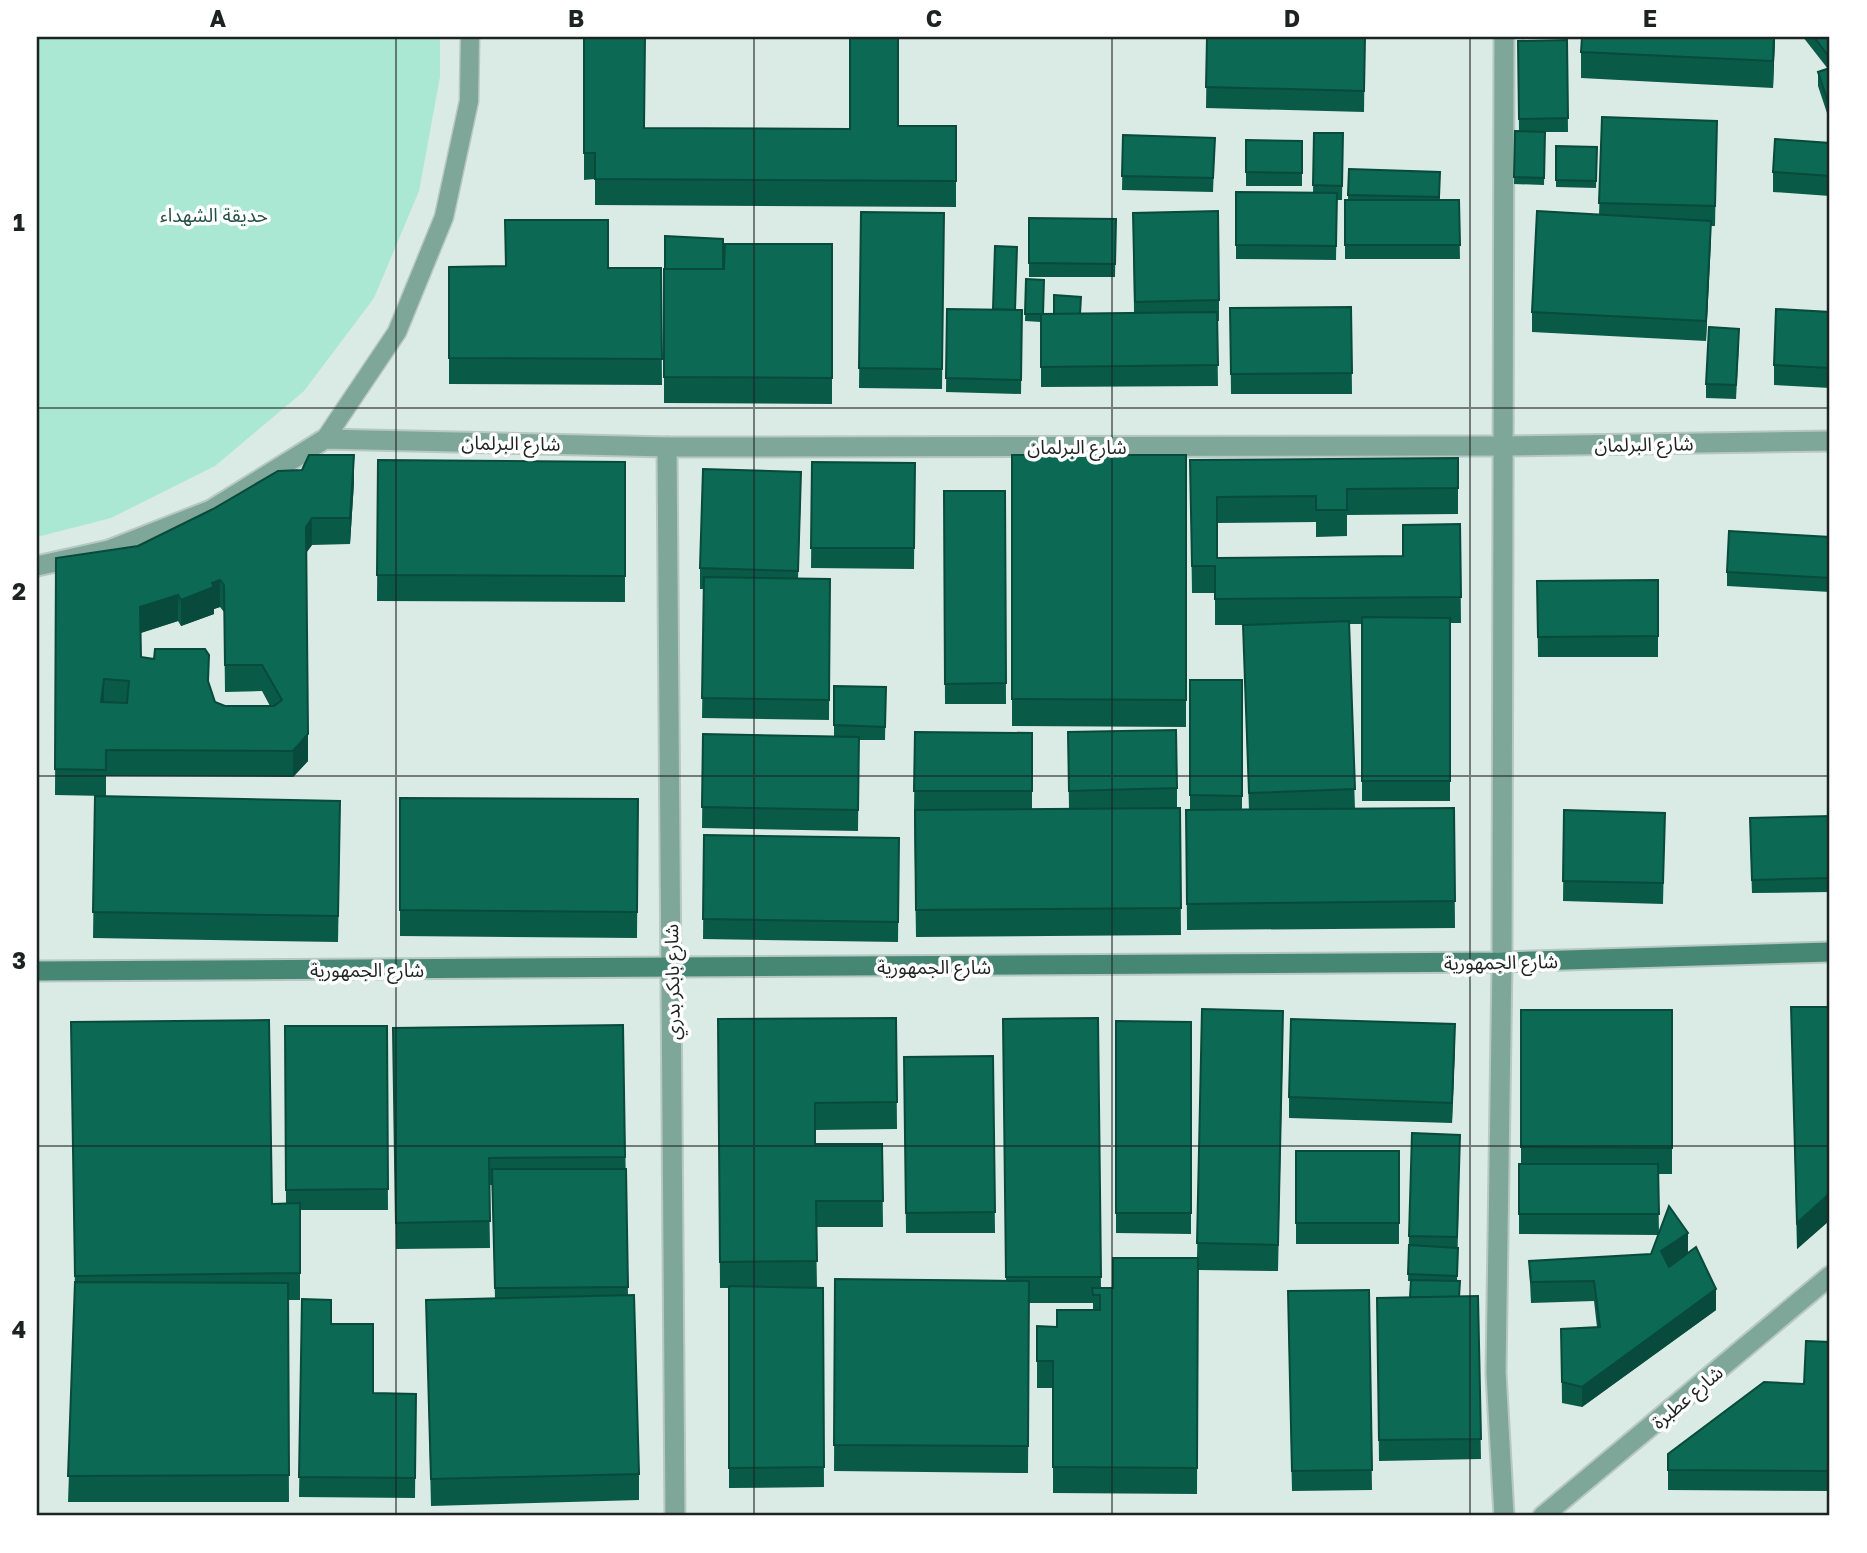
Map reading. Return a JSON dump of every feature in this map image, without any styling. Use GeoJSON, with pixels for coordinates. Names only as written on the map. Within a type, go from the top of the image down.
{"type":"FeatureCollection","features":[{"type":"Feature","properties":{"kind":"main road","name":"شارع الجمهورية"},"geometry":{"type":"LineString","coordinates":[[37,971],[1502,962],[1830,952]]}},
{"type":"Feature","properties":{"kind":"street"},"geometry":{"type":"LineString","coordinates":[[1504,37],[1502,962],[1496,1373],[1504,1516]]}},
{"type":"Feature","properties":{"kind":"street","name":"شارع البرلمان"},"geometry":{"type":"LineString","coordinates":[[325,439],[667,447],[1502,446],[1830,441]]}},
{"type":"Feature","properties":{"kind":"street"},"geometry":{"type":"LineString","coordinates":[[37,566],[109,550],[211,510],[325,439]]}},
{"type":"Feature","properties":{"kind":"street","name":"شارع بابكر بدري"},"geometry":{"type":"LineString","coordinates":[[667,447],[675,1516]]}},
{"type":"Feature","properties":{"kind":"street","name":"شارع عطبرة"},"geometry":{"type":"LineString","coordinates":[[1543,1516],[1830,1276]]}},
{"type":"Feature","properties":{"kind":"lane"},"geometry":{"type":"LineString","coordinates":[[325,439],[397,332],[444,217],[469,101],[470,37]]}},
{"type":"Feature","properties":{"kind":"green space","name":"حديقة الشهداء"},"geometry":{"type":"Polygon","coordinates":[[[37,37],[440,37],[440,77],[419,191],[374,298],[304,391],[215,466],[111,518],[37,537],[37,37]]]}},
{"type":"Feature","properties":{"kind":"building"},"geometry":{"type":"Polygon","coordinates":[[[584,37],[645,37],[644,128],[850,129],[850,37],[898,37],[898,126],[956,126],[956,181],[595,179],[595,153],[584,153],[584,37]]]}},
{"type":"Feature","properties":{"kind":"building"},"geometry":{"type":"Polygon","coordinates":[[[1207,37],[1365,37],[1364,91],[1206,87],[1207,37]]]}},
{"type":"Feature","properties":{"kind":"building"},"geometry":{"type":"Polygon","coordinates":[[[1582,37],[1774,37],[1773,61],[1581,52],[1582,37]]]}},
{"type":"Feature","properties":{"kind":"building"},"geometry":{"type":"Polygon","coordinates":[[[1814,37],[1830,37],[1829,57],[1814,37]]]}},
{"type":"Feature","properties":{"kind":"building"},"geometry":{"type":"Polygon","coordinates":[[[1567,40],[1568,118],[1519,119],[1518,41],[1567,40]]]}},
{"type":"Feature","properties":{"kind":"building"},"geometry":{"type":"Polygon","coordinates":[[[1830,68],[1830,108],[1818,72],[1830,68]]]}},
{"type":"Feature","properties":{"kind":"building"},"geometry":{"type":"Polygon","coordinates":[[[1602,117],[1717,121],[1715,206],[1599,203],[1602,117]]]}},
{"type":"Feature","properties":{"kind":"building"},"geometry":{"type":"Polygon","coordinates":[[[1515,131],[1545,132],[1544,178],[1514,177],[1515,131]]]}},
{"type":"Feature","properties":{"kind":"building"},"geometry":{"type":"Polygon","coordinates":[[[1314,133],[1343,133],[1342,186],[1313,185],[1314,133]]]}},
{"type":"Feature","properties":{"kind":"building"},"geometry":{"type":"Polygon","coordinates":[[[1123,135],[1215,138],[1213,178],[1122,176],[1123,135]]]}},
{"type":"Feature","properties":{"kind":"building"},"geometry":{"type":"Polygon","coordinates":[[[1775,139],[1830,143],[1830,176],[1773,172],[1775,139]]]}},
{"type":"Feature","properties":{"kind":"building"},"geometry":{"type":"Polygon","coordinates":[[[1246,140],[1302,141],[1302,173],[1246,172],[1246,140]]]}},
{"type":"Feature","properties":{"kind":"building"},"geometry":{"type":"Polygon","coordinates":[[[1556,146],[1597,147],[1596,181],[1556,180],[1556,146]]]}},
{"type":"Feature","properties":{"kind":"building"},"geometry":{"type":"Polygon","coordinates":[[[1349,169],[1440,172],[1439,197],[1348,195],[1349,169]]]}},
{"type":"Feature","properties":{"kind":"building"},"geometry":{"type":"Polygon","coordinates":[[[1236,192],[1337,193],[1336,246],[1236,245],[1236,192]]]}},
{"type":"Feature","properties":{"kind":"building"},"geometry":{"type":"Polygon","coordinates":[[[1345,200],[1459,200],[1460,245],[1345,245],[1345,200]]]}},
{"type":"Feature","properties":{"kind":"building"},"geometry":{"type":"Polygon","coordinates":[[[1218,211],[1219,300],[1135,302],[1133,213],[1218,211]]]}},
{"type":"Feature","properties":{"kind":"building"},"geometry":{"type":"Polygon","coordinates":[[[1537,211],[1711,221],[1706,321],[1532,312],[1537,211]]]}},
{"type":"Feature","properties":{"kind":"building"},"geometry":{"type":"Polygon","coordinates":[[[861,212],[944,213],[942,369],[859,368],[861,212]]]}},
{"type":"Feature","properties":{"kind":"building"},"geometry":{"type":"Polygon","coordinates":[[[1029,218],[1116,219],[1115,264],[1029,263],[1029,218]]]}},
{"type":"Feature","properties":{"kind":"building"},"geometry":{"type":"Polygon","coordinates":[[[505,220],[608,220],[608,268],[661,268],[662,359],[449,358],[449,267],[506,266],[505,220]]]}},
{"type":"Feature","properties":{"kind":"building"},"geometry":{"type":"Polygon","coordinates":[[[665,236],[723,239],[723,269],[665,269],[665,236]]]}},
{"type":"Feature","properties":{"kind":"building"},"geometry":{"type":"Polygon","coordinates":[[[725,244],[832,244],[832,378],[664,377],[664,269],[724,269],[725,244]]]}},
{"type":"Feature","properties":{"kind":"building"},"geometry":{"type":"Polygon","coordinates":[[[995,246],[1017,247],[1015,310],[993,309],[995,246]]]}},
{"type":"Feature","properties":{"kind":"building"},"geometry":{"type":"Polygon","coordinates":[[[1026,279],[1044,280],[1043,314],[1025,314],[1026,279]]]}},
{"type":"Feature","properties":{"kind":"building"},"geometry":{"type":"Polygon","coordinates":[[[1054,295],[1081,297],[1080,314],[1054,314],[1054,295]]]}},
{"type":"Feature","properties":{"kind":"building"},"geometry":{"type":"Polygon","coordinates":[[[1351,307],[1352,373],[1231,374],[1230,308],[1351,307]]]}},
{"type":"Feature","properties":{"kind":"building"},"geometry":{"type":"Polygon","coordinates":[[[947,309],[1022,310],[1021,380],[946,378],[947,309]]]}},
{"type":"Feature","properties":{"kind":"building"},"geometry":{"type":"Polygon","coordinates":[[[1776,309],[1830,312],[1830,368],[1774,365],[1776,309]]]}},
{"type":"Feature","properties":{"kind":"building"},"geometry":{"type":"Polygon","coordinates":[[[1217,312],[1218,365],[1041,367],[1041,314],[1217,312]]]}},
{"type":"Feature","properties":{"kind":"building"},"geometry":{"type":"Polygon","coordinates":[[[1709,327],[1739,329],[1736,385],[1706,384],[1709,327]]]}},
{"type":"Feature","properties":{"kind":"building"},"geometry":{"type":"Polygon","coordinates":[[[309,455],[354,455],[350,518],[312,518],[306,527],[308,734],[293,751],[106,750],[106,770],[55,769],[56,558],[138,546],[213,509],[278,471],[302,470],[309,455]],[[220,580],[212,583],[214,587],[181,600],[178,595],[140,607],[141,657],[154,659],[155,649],[205,649],[209,655],[208,681],[215,702],[225,706],[274,706],[282,700],[262,665],[225,665],[224,585],[220,580]],[[104,679],[101,702],[127,703],[129,681],[104,679]]]}},
{"type":"Feature","properties":{"kind":"building"},"geometry":{"type":"Polygon","coordinates":[[[1012,455],[1186,455],[1186,700],[1012,699],[1012,455]]]}},
{"type":"Feature","properties":{"kind":"building"},"geometry":{"type":"Polygon","coordinates":[[[1458,458],[1458,488],[1347,489],[1347,510],[1316,510],[1316,496],[1217,497],[1217,558],[1403,556],[1403,525],[1460,524],[1461,597],[1215,599],[1215,566],[1192,566],[1190,460],[1458,458]]]}},
{"type":"Feature","properties":{"kind":"building"},"geometry":{"type":"Polygon","coordinates":[[[378,460],[625,462],[625,576],[377,575],[378,460]]]}},
{"type":"Feature","properties":{"kind":"building"},"geometry":{"type":"Polygon","coordinates":[[[812,462],[915,463],[914,548],[811,548],[812,462]]]}},
{"type":"Feature","properties":{"kind":"building"},"geometry":{"type":"Polygon","coordinates":[[[703,469],[801,472],[798,571],[700,568],[703,469]]]}},
{"type":"Feature","properties":{"kind":"building"},"geometry":{"type":"Polygon","coordinates":[[[944,491],[1005,491],[1006,683],[945,684],[944,491]]]}},
{"type":"Feature","properties":{"kind":"building"},"geometry":{"type":"Polygon","coordinates":[[[1729,531],[1830,537],[1830,578],[1727,572],[1729,531]]]}},
{"type":"Feature","properties":{"kind":"building"},"geometry":{"type":"Polygon","coordinates":[[[704,577],[830,579],[829,700],[702,698],[704,577]]]}},
{"type":"Feature","properties":{"kind":"building"},"geometry":{"type":"Polygon","coordinates":[[[1658,580],[1658,636],[1538,637],[1537,581],[1658,580]]]}},
{"type":"Feature","properties":{"kind":"building"},"geometry":{"type":"Polygon","coordinates":[[[1362,617],[1450,618],[1450,781],[1362,781],[1362,617]]]}},
{"type":"Feature","properties":{"kind":"building"},"geometry":{"type":"Polygon","coordinates":[[[1349,621],[1355,789],[1249,793],[1243,625],[1349,621]]]}},
{"type":"Feature","properties":{"kind":"building"},"geometry":{"type":"Polygon","coordinates":[[[1190,680],[1242,680],[1242,796],[1190,795],[1190,680]]]}},
{"type":"Feature","properties":{"kind":"building"},"geometry":{"type":"Polygon","coordinates":[[[834,686],[886,687],[885,727],[834,725],[834,686]]]}},
{"type":"Feature","properties":{"kind":"building"},"geometry":{"type":"Polygon","coordinates":[[[1176,730],[1177,788],[1069,791],[1068,732],[1176,730]]]}},
{"type":"Feature","properties":{"kind":"building"},"geometry":{"type":"Polygon","coordinates":[[[915,732],[1032,733],[1032,791],[914,791],[915,732]]]}},
{"type":"Feature","properties":{"kind":"building"},"geometry":{"type":"Polygon","coordinates":[[[703,734],[859,737],[858,810],[702,807],[703,734]]]}},
{"type":"Feature","properties":{"kind":"building"},"geometry":{"type":"Polygon","coordinates":[[[95,796],[340,801],[338,916],[93,912],[95,796]]]}},
{"type":"Feature","properties":{"kind":"building"},"geometry":{"type":"Polygon","coordinates":[[[400,798],[638,799],[637,912],[400,910],[400,798]]]}},
{"type":"Feature","properties":{"kind":"building"},"geometry":{"type":"Polygon","coordinates":[[[1180,808],[1181,908],[916,910],[915,810],[1180,808]]]}},
{"type":"Feature","properties":{"kind":"building"},"geometry":{"type":"Polygon","coordinates":[[[1454,808],[1455,901],[1187,904],[1186,810],[1454,808]]]}},
{"type":"Feature","properties":{"kind":"building"},"geometry":{"type":"Polygon","coordinates":[[[1564,810],[1665,813],[1663,883],[1563,881],[1564,810]]]}},
{"type":"Feature","properties":{"kind":"building"},"geometry":{"type":"Polygon","coordinates":[[[1830,816],[1830,878],[1752,880],[1750,818],[1830,816]]]}},
{"type":"Feature","properties":{"kind":"building"},"geometry":{"type":"Polygon","coordinates":[[[704,835],[899,838],[898,922],[703,919],[704,835]]]}},
{"type":"Feature","properties":{"kind":"building"},"geometry":{"type":"Polygon","coordinates":[[[1791,1007],[1830,1007],[1830,1193],[1797,1223],[1791,1007]]]}},
{"type":"Feature","properties":{"kind":"building"},"geometry":{"type":"Polygon","coordinates":[[[1202,1009],[1283,1011],[1278,1245],[1197,1243],[1202,1009]]]}},
{"type":"Feature","properties":{"kind":"building"},"geometry":{"type":"Polygon","coordinates":[[[1521,1010],[1672,1010],[1672,1148],[1521,1147],[1521,1010]]]}},
{"type":"Feature","properties":{"kind":"building"},"geometry":{"type":"Polygon","coordinates":[[[896,1018],[897,1102],[815,1103],[815,1144],[882,1144],[883,1201],[816,1201],[817,1261],[720,1262],[718,1019],[896,1018]]]}},
{"type":"Feature","properties":{"kind":"building"},"geometry":{"type":"Polygon","coordinates":[[[1098,1018],[1101,1277],[1006,1277],[1003,1019],[1098,1018]]]}},
{"type":"Feature","properties":{"kind":"building"},"geometry":{"type":"Polygon","coordinates":[[[1291,1019],[1455,1024],[1452,1103],[1289,1097],[1291,1019]]]}},
{"type":"Feature","properties":{"kind":"building"},"geometry":{"type":"Polygon","coordinates":[[[269,1020],[272,1204],[300,1203],[300,1273],[75,1276],[71,1022],[269,1020]]]}},
{"type":"Feature","properties":{"kind":"building"},"geometry":{"type":"Polygon","coordinates":[[[1116,1021],[1191,1022],[1191,1213],[1116,1213],[1116,1021]]]}},
{"type":"Feature","properties":{"kind":"building"},"geometry":{"type":"Polygon","coordinates":[[[623,1025],[625,1157],[489,1158],[490,1221],[396,1223],[393,1028],[623,1025]]]}},
{"type":"Feature","properties":{"kind":"building"},"geometry":{"type":"Polygon","coordinates":[[[285,1026],[387,1026],[388,1189],[286,1190],[285,1026]]]}},
{"type":"Feature","properties":{"kind":"building"},"geometry":{"type":"Polygon","coordinates":[[[993,1056],[995,1212],[906,1213],[904,1057],[993,1056]]]}},
{"type":"Feature","properties":{"kind":"building"},"geometry":{"type":"Polygon","coordinates":[[[1412,1133],[1460,1135],[1457,1237],[1409,1236],[1412,1133]]]}},
{"type":"Feature","properties":{"kind":"building"},"geometry":{"type":"Polygon","coordinates":[[[1296,1151],[1399,1151],[1399,1223],[1296,1223],[1296,1151]]]}},
{"type":"Feature","properties":{"kind":"building"},"geometry":{"type":"Polygon","coordinates":[[[1519,1164],[1658,1164],[1659,1214],[1519,1214],[1519,1164]]]}},
{"type":"Feature","properties":{"kind":"building"},"geometry":{"type":"Polygon","coordinates":[[[492,1169],[626,1169],[628,1287],[495,1288],[492,1169]]]}},
{"type":"Feature","properties":{"kind":"building"},"geometry":{"type":"Polygon","coordinates":[[[1669,1206],[1688,1233],[1661,1251],[1669,1267],[1696,1247],[1716,1289],[1582,1387],[1562,1382],[1561,1329],[1600,1327],[1594,1281],[1531,1282],[1529,1261],[1651,1254],[1669,1206]]]}},
{"type":"Feature","properties":{"kind":"building"},"geometry":{"type":"Polygon","coordinates":[[[1409,1245],[1458,1248],[1457,1276],[1408,1274],[1409,1245]]]}},
{"type":"Feature","properties":{"kind":"building"},"geometry":{"type":"Polygon","coordinates":[[[1113,1258],[1198,1258],[1197,1468],[1053,1467],[1053,1361],[1037,1361],[1037,1326],[1057,1327],[1057,1310],[1100,1310],[1100,1295],[1093,1295],[1092,1288],[1113,1288],[1113,1258]]]}},
{"type":"Feature","properties":{"kind":"building"},"geometry":{"type":"Polygon","coordinates":[[[835,1279],[1029,1281],[1028,1446],[834,1445],[835,1279]]]}},
{"type":"Feature","properties":{"kind":"building"},"geometry":{"type":"Polygon","coordinates":[[[1411,1280],[1460,1281],[1459,1297],[1410,1297],[1411,1280]]]}},
{"type":"Feature","properties":{"kind":"building"},"geometry":{"type":"Polygon","coordinates":[[[75,1282],[288,1283],[289,1475],[68,1476],[75,1282]]]}},
{"type":"Feature","properties":{"kind":"building"},"geometry":{"type":"Polygon","coordinates":[[[729,1286],[823,1288],[824,1467],[729,1468],[729,1286]]]}},
{"type":"Feature","properties":{"kind":"building"},"geometry":{"type":"Polygon","coordinates":[[[1369,1290],[1372,1470],[1292,1471],[1288,1291],[1369,1290]]]}},
{"type":"Feature","properties":{"kind":"building"},"geometry":{"type":"Polygon","coordinates":[[[634,1295],[639,1474],[431,1479],[426,1300],[634,1295]]]}},
{"type":"Feature","properties":{"kind":"building"},"geometry":{"type":"Polygon","coordinates":[[[1478,1296],[1481,1439],[1379,1440],[1377,1298],[1478,1296]]]}},
{"type":"Feature","properties":{"kind":"building"},"geometry":{"type":"Polygon","coordinates":[[[302,1299],[331,1300],[331,1324],[373,1324],[373,1393],[416,1394],[415,1478],[299,1477],[302,1299]]]}},
{"type":"Feature","properties":{"kind":"building"},"geometry":{"type":"Polygon","coordinates":[[[1806,1341],[1830,1342],[1830,1471],[1668,1470],[1668,1454],[1764,1382],[1804,1384],[1806,1341]]]}}]}
